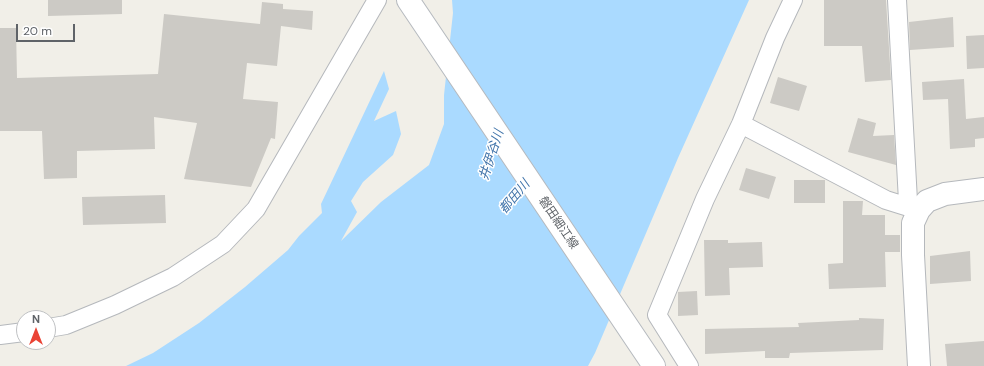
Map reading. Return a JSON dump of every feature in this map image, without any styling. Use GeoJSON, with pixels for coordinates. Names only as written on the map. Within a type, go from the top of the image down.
{"type":"FeatureCollection","features":[{"type":"Feature","properties":{"kind":"main road","name":"磐田細江線"},"geometry":{"type":"LineString","coordinates":[[408,0],[654,366]]}},
{"type":"Feature","properties":{"kind":"main road"},"geometry":{"type":"LineString","coordinates":[[915,366],[913,223],[918,210],[927,201],[945,194],[984,189]]}},
{"type":"Feature","properties":{"kind":"street"},"geometry":{"type":"LineString","coordinates":[[56,327],[66,325],[116,305],[173,277],[223,244],[256,208],[377,0]]}},
{"type":"Feature","properties":{"kind":"street"},"geometry":{"type":"LineString","coordinates":[[689,366],[657,315],[705,199],[741,124],[775,38],[792,0]]}},
{"type":"Feature","properties":{"kind":"street"},"geometry":{"type":"LineString","coordinates":[[897,0],[908,201],[918,210]]}},
{"type":"Feature","properties":{"kind":"street"},"geometry":{"type":"LineString","coordinates":[[741,124],[886,200],[918,210]]}},
{"type":"Feature","properties":{"kind":"street"},"geometry":{"type":"LineString","coordinates":[[0,335],[16,333]]}},
{"type":"Feature","properties":{"kind":"water"},"geometry":{"type":"Polygon","coordinates":[[[452,0],[749,0],[678,158],[595,353],[588,366],[126,366],[153,353],[199,323],[245,287],[288,250],[299,236],[322,213],[321,204],[384,71],[389,89],[374,121],[396,111],[401,134],[393,155],[363,182],[351,201],[357,212],[341,241],[381,202],[429,165],[444,124],[444,95],[453,13],[452,0]]]}},
{"type":"Feature","properties":{"kind":"building"},"geometry":{"type":"Polygon","coordinates":[[[48,0],[122,0],[122,14],[48,16],[48,0]]]}},
{"type":"Feature","properties":{"kind":"building"},"geometry":{"type":"Polygon","coordinates":[[[824,0],[886,0],[891,80],[865,82],[862,46],[824,46],[824,0]]]}},
{"type":"Feature","properties":{"kind":"building"},"geometry":{"type":"Polygon","coordinates":[[[262,2],[283,4],[283,9],[313,11],[312,30],[281,26],[277,66],[247,63],[243,99],[278,102],[275,139],[271,138],[251,187],[184,179],[197,123],[154,117],[155,149],[77,151],[77,178],[44,179],[42,131],[0,131],[0,28],[16,28],[17,78],[158,74],[164,14],[260,24],[262,2]]]}},
{"type":"Feature","properties":{"kind":"building"},"geometry":{"type":"Polygon","coordinates":[[[953,17],[954,47],[910,50],[909,22],[953,17]]]}},
{"type":"Feature","properties":{"kind":"building"},"geometry":{"type":"Polygon","coordinates":[[[984,35],[984,68],[967,69],[966,36],[984,35]]]}},
{"type":"Feature","properties":{"kind":"building"},"geometry":{"type":"Polygon","coordinates":[[[778,77],[807,86],[799,111],[770,103],[778,77]]]}},
{"type":"Feature","properties":{"kind":"building"},"geometry":{"type":"Polygon","coordinates":[[[964,79],[966,119],[984,117],[984,138],[975,139],[975,147],[950,149],[948,99],[923,100],[922,82],[964,79]]]}},
{"type":"Feature","properties":{"kind":"building"},"geometry":{"type":"Polygon","coordinates":[[[858,118],[876,123],[873,136],[894,135],[896,165],[848,152],[858,118]]]}},
{"type":"Feature","properties":{"kind":"building"},"geometry":{"type":"Polygon","coordinates":[[[746,168],[776,177],[769,199],[739,190],[746,168]]]}},
{"type":"Feature","properties":{"kind":"building"},"geometry":{"type":"Polygon","coordinates":[[[794,180],[825,180],[825,203],[794,203],[794,180]]]}},
{"type":"Feature","properties":{"kind":"building"},"geometry":{"type":"Polygon","coordinates":[[[165,195],[166,223],[83,225],[82,197],[165,195]]]}},
{"type":"Feature","properties":{"kind":"building"},"geometry":{"type":"Polygon","coordinates":[[[843,201],[863,201],[862,215],[885,215],[885,235],[900,235],[900,252],[885,252],[886,287],[829,289],[828,264],[843,263],[843,201]]]}},
{"type":"Feature","properties":{"kind":"building"},"geometry":{"type":"Polygon","coordinates":[[[704,240],[728,240],[728,243],[762,242],[763,267],[729,268],[730,295],[705,296],[704,240]]]}},
{"type":"Feature","properties":{"kind":"building"},"geometry":{"type":"Polygon","coordinates":[[[970,251],[971,281],[930,284],[930,256],[970,251]]]}},
{"type":"Feature","properties":{"kind":"building"},"geometry":{"type":"Polygon","coordinates":[[[697,291],[698,315],[678,316],[678,292],[697,291]]]}},
{"type":"Feature","properties":{"kind":"building"},"geometry":{"type":"Polygon","coordinates":[[[859,318],[884,319],[883,350],[790,353],[789,358],[765,358],[765,351],[705,354],[705,329],[799,327],[798,323],[859,320],[859,318]]]}},
{"type":"Feature","properties":{"kind":"building"},"geometry":{"type":"Polygon","coordinates":[[[984,341],[984,366],[947,366],[945,344],[984,341]]]}},
{"type":"Feature","properties":{"kind":"water label","name":"井伊谷川"},"geometry":{"type":"Point","coordinates":[492,155]}},
{"type":"Feature","properties":{"kind":"water label","name":"都田川"},"geometry":{"type":"Point","coordinates":[515,197]}}]}
